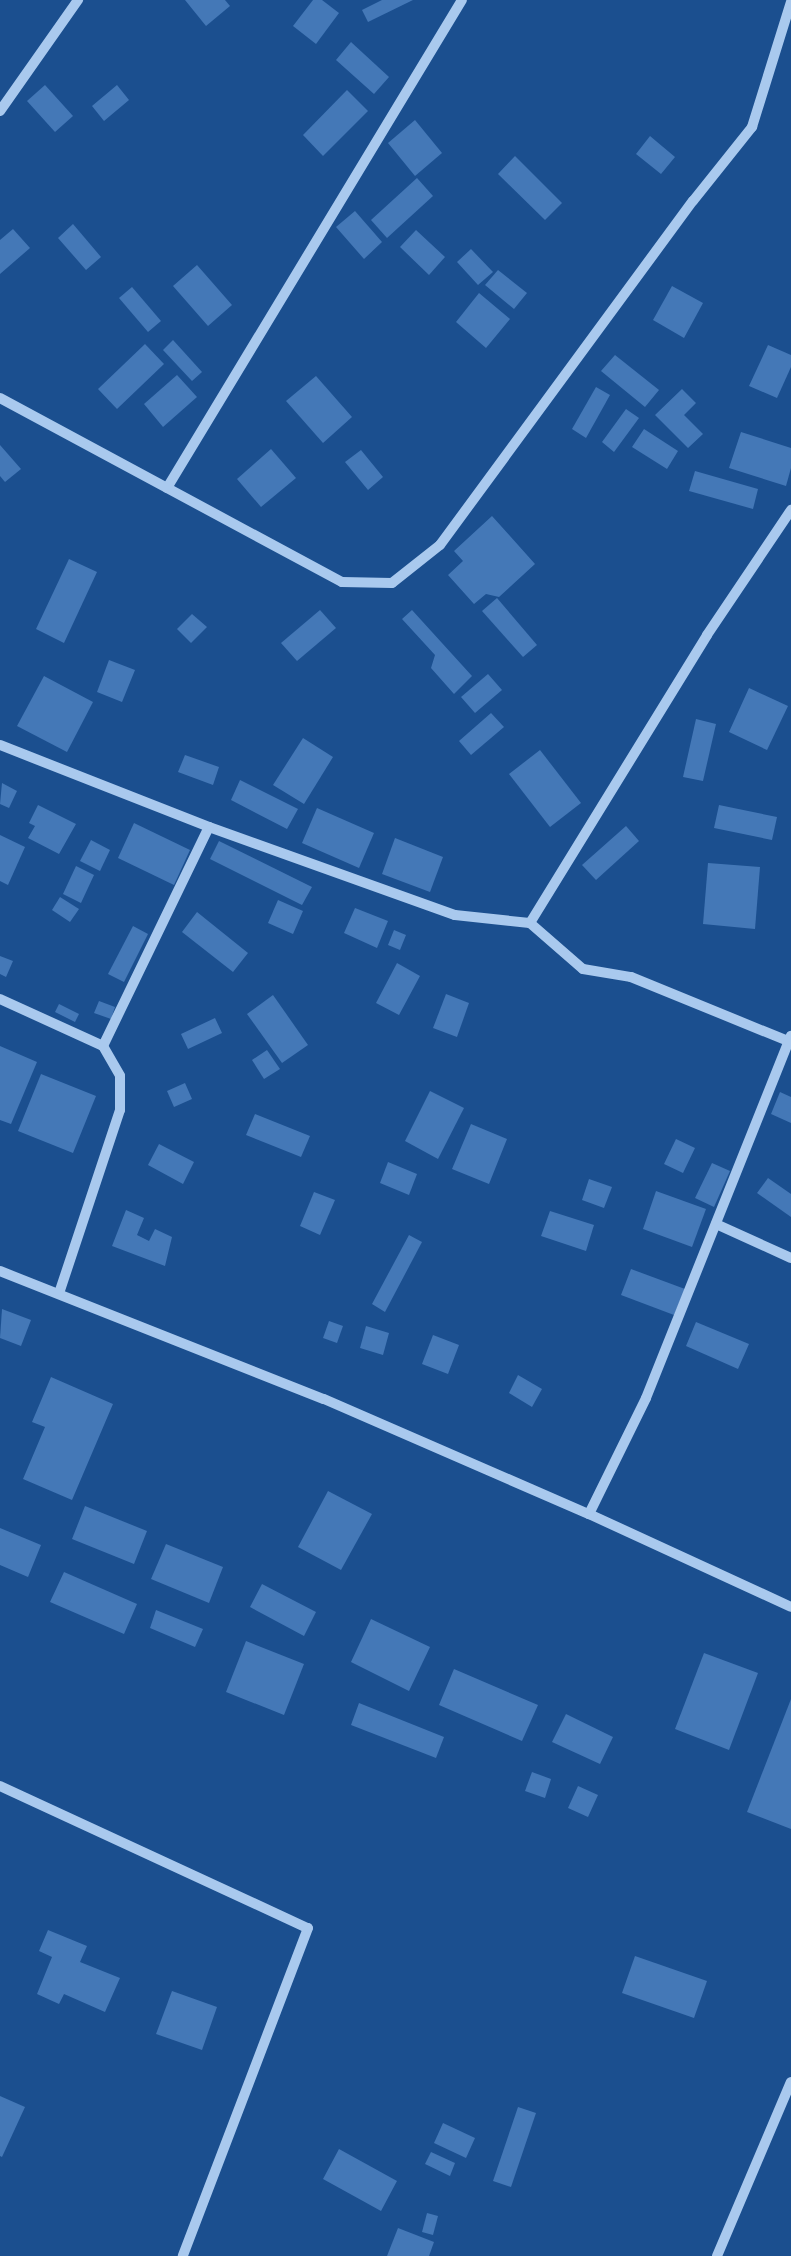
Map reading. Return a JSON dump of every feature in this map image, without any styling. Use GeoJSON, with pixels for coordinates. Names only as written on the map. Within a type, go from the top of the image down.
{"type":"FeatureCollection","features":[{"type":"Feature","properties":{"kind":"street"},"geometry":{"type":"LineString","coordinates":[[0,111],[78,0]]}},
{"type":"Feature","properties":{"kind":"street"},"geometry":{"type":"LineString","coordinates":[[167,488],[462,0]]}},
{"type":"Feature","properties":{"kind":"street"},"geometry":{"type":"LineString","coordinates":[[0,398],[342,582],[392,583],[440,545],[693,201],[752,127],[791,2]]}},
{"type":"Feature","properties":{"kind":"street"},"geometry":{"type":"LineString","coordinates":[[530,923],[707,635],[791,510]]}},
{"type":"Feature","properties":{"kind":"street"},"geometry":{"type":"LineString","coordinates":[[0,745],[210,827],[455,915],[530,923],[583,969],[631,977],[789,1039],[646,1398],[590,1514]]}},
{"type":"Feature","properties":{"kind":"street"},"geometry":{"type":"LineString","coordinates":[[103,1046],[210,827]]}},
{"type":"Feature","properties":{"kind":"street"},"geometry":{"type":"LineString","coordinates":[[0,999],[103,1046],[120,1076],[120,1110],[60,1293]]}},
{"type":"Feature","properties":{"kind":"street"},"geometry":{"type":"LineString","coordinates":[[716,1224],[791,1258]]}},
{"type":"Feature","properties":{"kind":"street"},"geometry":{"type":"LineString","coordinates":[[0,1271],[324,1399],[590,1514],[791,1607]]}},
{"type":"Feature","properties":{"kind":"street"},"geometry":{"type":"LineString","coordinates":[[0,1786],[309,1928],[183,2256]]}},
{"type":"Feature","properties":{"kind":"street"},"geometry":{"type":"LineString","coordinates":[[717,2256],[791,2082]]}},
{"type":"Feature","properties":{"kind":"building"},"geometry":{"type":"Polygon","coordinates":[[[185,0],[225,0],[230,6],[206,26],[185,0]]]}},
{"type":"Feature","properties":{"kind":"building"},"geometry":{"type":"Polygon","coordinates":[[[313,0],[322,0],[339,13],[316,44],[293,26],[313,0]]]}},
{"type":"Feature","properties":{"kind":"building"},"geometry":{"type":"Polygon","coordinates":[[[382,0],[413,0],[368,22],[362,10],[382,0]]]}},
{"type":"Feature","properties":{"kind":"building"},"geometry":{"type":"Polygon","coordinates":[[[351,42],[389,77],[374,94],[336,60],[351,42]]]}},
{"type":"Feature","properties":{"kind":"building"},"geometry":{"type":"Polygon","coordinates":[[[45,85],[73,116],[55,132],[27,101],[45,85]]]}},
{"type":"Feature","properties":{"kind":"building"},"geometry":{"type":"Polygon","coordinates":[[[117,85],[129,100],[104,121],[92,106],[117,85]]]}},
{"type":"Feature","properties":{"kind":"building"},"geometry":{"type":"Polygon","coordinates":[[[347,90],[368,111],[323,156],[303,135],[347,90]]]}},
{"type":"Feature","properties":{"kind":"building"},"geometry":{"type":"Polygon","coordinates":[[[415,120],[442,153],[415,176],[388,143],[415,120]]]}},
{"type":"Feature","properties":{"kind":"building"},"geometry":{"type":"Polygon","coordinates":[[[650,136],[675,157],[661,174],[636,154],[650,136]]]}},
{"type":"Feature","properties":{"kind":"building"},"geometry":{"type":"Polygon","coordinates":[[[515,156],[562,203],[545,220],[498,174],[515,156]]]}},
{"type":"Feature","properties":{"kind":"building"},"geometry":{"type":"Polygon","coordinates":[[[417,178],[433,196],[387,238],[371,220],[417,178]]]}},
{"type":"Feature","properties":{"kind":"building"},"geometry":{"type":"Polygon","coordinates":[[[355,211],[382,242],[364,259],[336,227],[355,211]]]}},
{"type":"Feature","properties":{"kind":"building"},"geometry":{"type":"Polygon","coordinates":[[[73,224],[101,257],[86,270],[58,238],[73,224]]]}},
{"type":"Feature","properties":{"kind":"building"},"geometry":{"type":"Polygon","coordinates":[[[13,229],[30,248],[0,274],[0,240],[13,229]]]}},
{"type":"Feature","properties":{"kind":"building"},"geometry":{"type":"Polygon","coordinates":[[[416,230],[445,257],[429,275],[400,247],[416,230]]]}},
{"type":"Feature","properties":{"kind":"building"},"geometry":{"type":"Polygon","coordinates":[[[471,249],[493,272],[478,285],[457,262],[471,249]]]}},
{"type":"Feature","properties":{"kind":"building"},"geometry":{"type":"Polygon","coordinates":[[[197,265],[232,305],[208,326],[173,286],[197,265]]]}},
{"type":"Feature","properties":{"kind":"building"},"geometry":{"type":"Polygon","coordinates":[[[498,270],[527,293],[514,309],[485,285],[498,270]]]}},
{"type":"Feature","properties":{"kind":"building"},"geometry":{"type":"Polygon","coordinates":[[[672,286],[703,303],[684,338],[653,320],[672,286]]]}},
{"type":"Feature","properties":{"kind":"building"},"geometry":{"type":"Polygon","coordinates":[[[132,287],[161,321],[148,332],[119,298],[132,287]]]}},
{"type":"Feature","properties":{"kind":"building"},"geometry":{"type":"Polygon","coordinates":[[[479,293],[510,319],[486,348],[456,322],[479,293]]]}},
{"type":"Feature","properties":{"kind":"building"},"geometry":{"type":"Polygon","coordinates":[[[173,340],[202,372],[192,381],[163,350],[173,340]]]}},
{"type":"Feature","properties":{"kind":"building"},"geometry":{"type":"Polygon","coordinates":[[[145,344],[164,364],[117,409],[98,389],[145,344]]]}},
{"type":"Feature","properties":{"kind":"building"},"geometry":{"type":"Polygon","coordinates":[[[768,345],[791,355],[791,367],[777,398],[749,386],[768,345]]]}},
{"type":"Feature","properties":{"kind":"building"},"geometry":{"type":"Polygon","coordinates":[[[615,355],[659,390],[645,407],[601,371],[615,355]]]}},
{"type":"Feature","properties":{"kind":"building"},"geometry":{"type":"Polygon","coordinates":[[[177,375],[197,397],[163,427],[144,404],[177,375]]]}},
{"type":"Feature","properties":{"kind":"building"},"geometry":{"type":"Polygon","coordinates":[[[316,376],[352,417],[323,443],[286,401],[316,376]]]}},
{"type":"Feature","properties":{"kind":"building"},"geometry":{"type":"Polygon","coordinates":[[[596,387],[610,395],[586,438],[572,429],[596,387]]]}},
{"type":"Feature","properties":{"kind":"building"},"geometry":{"type":"Polygon","coordinates":[[[682,389],[696,403],[684,415],[703,434],[688,448],[655,415],[682,389]]]}},
{"type":"Feature","properties":{"kind":"building"},"geometry":{"type":"Polygon","coordinates":[[[626,409],[639,418],[614,452],[602,442],[626,409]]]}},
{"type":"Feature","properties":{"kind":"building"},"geometry":{"type":"Polygon","coordinates":[[[644,429],[678,451],[667,469],[632,447],[644,429]]]}},
{"type":"Feature","properties":{"kind":"building"},"geometry":{"type":"Polygon","coordinates":[[[741,432],[791,448],[791,468],[786,486],[729,468],[741,432]]]}},
{"type":"Feature","properties":{"kind":"building"},"geometry":{"type":"Polygon","coordinates":[[[0,445],[21,469],[5,482],[0,476],[0,445]]]}},
{"type":"Feature","properties":{"kind":"building"},"geometry":{"type":"Polygon","coordinates":[[[271,449],[296,478],[261,507],[237,479],[271,449]]]}},
{"type":"Feature","properties":{"kind":"building"},"geometry":{"type":"Polygon","coordinates":[[[361,450],[383,477],[368,490],[345,462],[361,450]]]}},
{"type":"Feature","properties":{"kind":"building"},"geometry":{"type":"Polygon","coordinates":[[[695,471],[758,489],[753,509],[689,491],[695,471]]]}},
{"type":"Feature","properties":{"kind":"building"},"geometry":{"type":"Polygon","coordinates":[[[492,516],[535,564],[499,597],[486,594],[474,604],[448,575],[463,561],[454,551],[492,516]]]}},
{"type":"Feature","properties":{"kind":"building"},"geometry":{"type":"Polygon","coordinates":[[[69,559],[97,572],[64,643],[36,629],[69,559]]]}},
{"type":"Feature","properties":{"kind":"building"},"geometry":{"type":"Polygon","coordinates":[[[497,598],[537,645],[523,657],[482,611],[497,598]]]}},
{"type":"Feature","properties":{"kind":"building"},"geometry":{"type":"Polygon","coordinates":[[[320,610],[336,628],[297,661],[281,643],[320,610]]]}},
{"type":"Feature","properties":{"kind":"building"},"geometry":{"type":"Polygon","coordinates":[[[412,610],[472,676],[454,694],[431,668],[435,655],[402,619],[412,610]]]}},
{"type":"Feature","properties":{"kind":"building"},"geometry":{"type":"Polygon","coordinates":[[[192,614],[207,627],[191,643],[177,629],[192,614]]]}},
{"type":"Feature","properties":{"kind":"building"},"geometry":{"type":"Polygon","coordinates":[[[109,660],[135,670],[122,702],[97,692],[109,660]]]}},
{"type":"Feature","properties":{"kind":"building"},"geometry":{"type":"Polygon","coordinates":[[[488,674],[502,690],[475,713],[461,697],[488,674]]]}},
{"type":"Feature","properties":{"kind":"building"},"geometry":{"type":"Polygon","coordinates":[[[44,676],[93,702],[67,752],[17,726],[44,676]]]}},
{"type":"Feature","properties":{"kind":"building"},"geometry":{"type":"Polygon","coordinates":[[[749,688],[788,706],[767,750],[729,732],[749,688]]]}},
{"type":"Feature","properties":{"kind":"building"},"geometry":{"type":"Polygon","coordinates":[[[491,713],[504,727],[471,755],[459,741],[491,713]]]}},
{"type":"Feature","properties":{"kind":"building"},"geometry":{"type":"Polygon","coordinates":[[[696,719],[716,724],[703,781],[683,777],[696,719]]]}},
{"type":"Feature","properties":{"kind":"building"},"geometry":{"type":"Polygon","coordinates":[[[303,738],[333,757],[304,804],[273,785],[303,738]]]}},
{"type":"Feature","properties":{"kind":"building"},"geometry":{"type":"Polygon","coordinates":[[[540,750],[581,803],[550,827],[509,774],[540,750]]]}},
{"type":"Feature","properties":{"kind":"building"},"geometry":{"type":"Polygon","coordinates":[[[185,755],[219,767],[213,785],[178,772],[185,755]]]}},
{"type":"Feature","properties":{"kind":"building"},"geometry":{"type":"Polygon","coordinates":[[[240,780],[298,809],[287,829],[231,800],[240,780]]]}},
{"type":"Feature","properties":{"kind":"building"},"geometry":{"type":"Polygon","coordinates":[[[2,783],[17,791],[9,808],[0,804],[2,783]]]}},
{"type":"Feature","properties":{"kind":"building"},"geometry":{"type":"Polygon","coordinates":[[[38,805],[76,824],[59,854],[28,838],[35,826],[29,823],[38,805]]]}},
{"type":"Feature","properties":{"kind":"building"},"geometry":{"type":"Polygon","coordinates":[[[719,805],[777,817],[772,840],[714,828],[719,805]]]}},
{"type":"Feature","properties":{"kind":"building"},"geometry":{"type":"Polygon","coordinates":[[[317,808],[374,833],[359,868],[302,843],[317,808]]]}},
{"type":"Feature","properties":{"kind":"building"},"geometry":{"type":"Polygon","coordinates":[[[134,823],[190,850],[174,885],[118,858],[134,823]]]}},
{"type":"Feature","properties":{"kind":"building"},"geometry":{"type":"Polygon","coordinates":[[[626,826],[639,841],[596,880],[582,865],[626,826]]]}},
{"type":"Feature","properties":{"kind":"building"},"geometry":{"type":"Polygon","coordinates":[[[0,835],[25,847],[8,885],[0,881],[0,835]]]}},
{"type":"Feature","properties":{"kind":"building"},"geometry":{"type":"Polygon","coordinates":[[[395,838],[443,857],[430,892],[382,874],[395,838]]]}},
{"type":"Feature","properties":{"kind":"building"},"geometry":{"type":"Polygon","coordinates":[[[91,840],[110,850],[100,871],[80,861],[91,840]]]}},
{"type":"Feature","properties":{"kind":"building"},"geometry":{"type":"Polygon","coordinates":[[[219,841],[312,887],[302,905],[210,859],[219,841]]]}},
{"type":"Feature","properties":{"kind":"building"},"geometry":{"type":"Polygon","coordinates":[[[708,863],[760,867],[755,929],[703,924],[708,863]]]}},
{"type":"Feature","properties":{"kind":"building"},"geometry":{"type":"Polygon","coordinates":[[[76,866],[94,875],[81,903],[63,894],[76,866]]]}},
{"type":"Feature","properties":{"kind":"building"},"geometry":{"type":"Polygon","coordinates":[[[60,897],[79,909],[70,922],[52,910],[60,897]]]}},
{"type":"Feature","properties":{"kind":"building"},"geometry":{"type":"Polygon","coordinates":[[[278,900],[303,911],[293,934],[268,923],[278,900]]]}},
{"type":"Feature","properties":{"kind":"building"},"geometry":{"type":"Polygon","coordinates":[[[355,908],[388,921],[377,948],[344,933],[355,908]]]}},
{"type":"Feature","properties":{"kind":"building"},"geometry":{"type":"Polygon","coordinates":[[[197,912],[248,953],[233,972],[182,932],[197,912]]]}},
{"type":"Feature","properties":{"kind":"building"},"geometry":{"type":"Polygon","coordinates":[[[133,926],[148,934],[124,982],[108,974],[133,926]]]}},
{"type":"Feature","properties":{"kind":"building"},"geometry":{"type":"Polygon","coordinates":[[[394,930],[406,935],[400,950],[388,945],[394,930]]]}},
{"type":"Feature","properties":{"kind":"building"},"geometry":{"type":"Polygon","coordinates":[[[0,956],[13,961],[6,977],[0,974],[0,956]]]}},
{"type":"Feature","properties":{"kind":"building"},"geometry":{"type":"Polygon","coordinates":[[[397,963],[420,976],[399,1015],[376,1003],[397,963]]]}},
{"type":"Feature","properties":{"kind":"building"},"geometry":{"type":"Polygon","coordinates":[[[446,994],[469,1003],[457,1037],[433,1028],[446,994]]]}},
{"type":"Feature","properties":{"kind":"building"},"geometry":{"type":"Polygon","coordinates":[[[273,995],[308,1045],[282,1063],[247,1014],[273,995]]]}},
{"type":"Feature","properties":{"kind":"building"},"geometry":{"type":"Polygon","coordinates":[[[99,1001],[115,1007],[111,1019],[94,1013],[99,1001]]]}},
{"type":"Feature","properties":{"kind":"building"},"geometry":{"type":"Polygon","coordinates":[[[59,1004],[79,1014],[75,1022],[55,1012],[59,1004]]]}},
{"type":"Feature","properties":{"kind":"building"},"geometry":{"type":"Polygon","coordinates":[[[215,1018],[222,1033],[188,1049],[181,1034],[215,1018]]]}},
{"type":"Feature","properties":{"kind":"building"},"geometry":{"type":"Polygon","coordinates":[[[0,1046],[37,1062],[11,1124],[0,1120],[0,1046]]]}},
{"type":"Feature","properties":{"kind":"building"},"geometry":{"type":"Polygon","coordinates":[[[267,1050],[280,1069],[264,1079],[252,1060],[267,1050]]]}},
{"type":"Feature","properties":{"kind":"building"},"geometry":{"type":"Polygon","coordinates":[[[41,1074],[96,1096],[73,1153],[18,1131],[41,1074]]]}},
{"type":"Feature","properties":{"kind":"building"},"geometry":{"type":"Polygon","coordinates":[[[185,1083],[192,1099],[174,1107],[167,1091],[185,1083]]]}},
{"type":"Feature","properties":{"kind":"building"},"geometry":{"type":"Polygon","coordinates":[[[430,1091],[464,1108],[438,1159],[405,1141],[430,1091]]]}},
{"type":"Feature","properties":{"kind":"building"},"geometry":{"type":"Polygon","coordinates":[[[780,1092],[791,1097],[791,1123],[771,1114],[780,1092]]]}},
{"type":"Feature","properties":{"kind":"building"},"geometry":{"type":"Polygon","coordinates":[[[255,1114],[310,1136],[301,1157],[246,1135],[255,1114]]]}},
{"type":"Feature","properties":{"kind":"building"},"geometry":{"type":"Polygon","coordinates":[[[471,1124],[507,1139],[489,1184],[452,1169],[471,1124]]]}},
{"type":"Feature","properties":{"kind":"building"},"geometry":{"type":"Polygon","coordinates":[[[676,1139],[695,1148],[683,1173],[664,1164],[676,1139]]]}},
{"type":"Feature","properties":{"kind":"building"},"geometry":{"type":"Polygon","coordinates":[[[159,1144],[194,1162],[183,1184],[148,1165],[159,1144]]]}},
{"type":"Feature","properties":{"kind":"building"},"geometry":{"type":"Polygon","coordinates":[[[388,1162],[417,1174],[409,1195],[380,1183],[388,1162]]]}},
{"type":"Feature","properties":{"kind":"building"},"geometry":{"type":"Polygon","coordinates":[[[712,1163],[730,1171],[714,1207],[695,1198],[712,1163]]]}},
{"type":"Feature","properties":{"kind":"building"},"geometry":{"type":"Polygon","coordinates":[[[768,1178],[791,1194],[791,1217],[757,1193],[768,1178]]]}},
{"type":"Feature","properties":{"kind":"building"},"geometry":{"type":"Polygon","coordinates":[[[589,1179],[612,1187],[604,1208],[582,1200],[589,1179]]]}},
{"type":"Feature","properties":{"kind":"building"},"geometry":{"type":"Polygon","coordinates":[[[656,1191],[706,1209],[692,1247],[643,1229],[656,1191]]]}},
{"type":"Feature","properties":{"kind":"building"},"geometry":{"type":"Polygon","coordinates":[[[314,1192],[335,1200],[320,1235],[300,1226],[314,1192]]]}},
{"type":"Feature","properties":{"kind":"building"},"geometry":{"type":"Polygon","coordinates":[[[126,1210],[144,1218],[137,1235],[149,1241],[155,1229],[172,1237],[165,1266],[112,1246],[126,1210]]]}},
{"type":"Feature","properties":{"kind":"building"},"geometry":{"type":"Polygon","coordinates":[[[550,1211],[594,1225],[586,1251],[541,1236],[550,1211]]]}},
{"type":"Feature","properties":{"kind":"building"},"geometry":{"type":"Polygon","coordinates":[[[409,1235],[422,1242],[385,1312],[372,1304],[409,1235]]]}},
{"type":"Feature","properties":{"kind":"building"},"geometry":{"type":"Polygon","coordinates":[[[631,1269],[685,1289],[674,1315],[621,1295],[631,1269]]]}},
{"type":"Feature","properties":{"kind":"building"},"geometry":{"type":"Polygon","coordinates":[[[2,1309],[31,1320],[21,1346],[0,1338],[2,1309]]]}},
{"type":"Feature","properties":{"kind":"building"},"geometry":{"type":"Polygon","coordinates":[[[329,1321],[343,1326],[337,1343],[323,1338],[329,1321]]]}},
{"type":"Feature","properties":{"kind":"building"},"geometry":{"type":"Polygon","coordinates":[[[696,1322],[749,1344],[738,1369],[686,1346],[696,1322]]]}},
{"type":"Feature","properties":{"kind":"building"},"geometry":{"type":"Polygon","coordinates":[[[366,1326],[389,1333],[383,1355],[360,1348],[366,1326]]]}},
{"type":"Feature","properties":{"kind":"building"},"geometry":{"type":"Polygon","coordinates":[[[433,1335],[459,1345],[448,1374],[422,1364],[433,1335]]]}},
{"type":"Feature","properties":{"kind":"building"},"geometry":{"type":"Polygon","coordinates":[[[518,1375],[542,1389],[532,1407],[509,1393],[518,1375]]]}},
{"type":"Feature","properties":{"kind":"building"},"geometry":{"type":"Polygon","coordinates":[[[51,1377],[113,1404],[72,1500],[23,1479],[45,1427],[32,1422],[51,1377]]]}},
{"type":"Feature","properties":{"kind":"building"},"geometry":{"type":"Polygon","coordinates":[[[328,1491],[372,1514],[341,1570],[298,1547],[328,1491]]]}},
{"type":"Feature","properties":{"kind":"building"},"geometry":{"type":"Polygon","coordinates":[[[85,1506],[147,1531],[134,1564],[72,1539],[85,1506]]]}},
{"type":"Feature","properties":{"kind":"building"},"geometry":{"type":"Polygon","coordinates":[[[0,1528],[41,1545],[28,1577],[0,1565],[0,1528]]]}},
{"type":"Feature","properties":{"kind":"building"},"geometry":{"type":"Polygon","coordinates":[[[166,1544],[223,1567],[209,1603],[151,1579],[166,1544]]]}},
{"type":"Feature","properties":{"kind":"building"},"geometry":{"type":"Polygon","coordinates":[[[64,1572],[137,1604],[124,1634],[50,1602],[64,1572]]]}},
{"type":"Feature","properties":{"kind":"building"},"geometry":{"type":"Polygon","coordinates":[[[262,1584],[316,1612],[304,1636],[250,1607],[262,1584]]]}},
{"type":"Feature","properties":{"kind":"building"},"geometry":{"type":"Polygon","coordinates":[[[156,1610],[203,1629],[195,1647],[150,1628],[156,1610]]]}},
{"type":"Feature","properties":{"kind":"building"},"geometry":{"type":"Polygon","coordinates":[[[371,1619],[430,1647],[409,1691],[351,1662],[371,1619]]]}},
{"type":"Feature","properties":{"kind":"building"},"geometry":{"type":"Polygon","coordinates":[[[246,1641],[304,1664],[284,1715],[226,1692],[246,1641]]]}},
{"type":"Feature","properties":{"kind":"building"},"geometry":{"type":"Polygon","coordinates":[[[704,1653],[758,1673],[729,1750],[675,1729],[704,1653]]]}},
{"type":"Feature","properties":{"kind":"building"},"geometry":{"type":"Polygon","coordinates":[[[454,1669],[538,1705],[522,1741],[439,1705],[454,1669]]]}},
{"type":"Feature","properties":{"kind":"building"},"geometry":{"type":"Polygon","coordinates":[[[791,1699],[791,1829],[747,1812],[791,1699]]]}},
{"type":"Feature","properties":{"kind":"building"},"geometry":{"type":"Polygon","coordinates":[[[359,1703],[444,1737],[436,1758],[351,1725],[359,1703]]]}},
{"type":"Feature","properties":{"kind":"building"},"geometry":{"type":"Polygon","coordinates":[[[566,1714],[613,1737],[600,1764],[552,1742],[566,1714]]]}},
{"type":"Feature","properties":{"kind":"building"},"geometry":{"type":"Polygon","coordinates":[[[532,1772],[551,1779],[545,1798],[525,1791],[532,1772]]]}},
{"type":"Feature","properties":{"kind":"building"},"geometry":{"type":"Polygon","coordinates":[[[578,1786],[598,1795],[588,1817],[568,1808],[578,1786]]]}},
{"type":"Feature","properties":{"kind":"building"},"geometry":{"type":"Polygon","coordinates":[[[48,1930],[87,1946],[80,1962],[120,1978],[105,2012],[64,1994],[59,2004],[37,1994],[52,1957],[39,1951],[48,1930]]]}},
{"type":"Feature","properties":{"kind":"building"},"geometry":{"type":"Polygon","coordinates":[[[635,1956],[707,1981],[694,2018],[622,1993],[635,1956]]]}},
{"type":"Feature","properties":{"kind":"building"},"geometry":{"type":"Polygon","coordinates":[[[172,1991],[217,2007],[202,2050],[156,2034],[172,1991]]]}},
{"type":"Feature","properties":{"kind":"building"},"geometry":{"type":"Polygon","coordinates":[[[0,2096],[25,2107],[2,2157],[0,2156],[0,2096]]]}},
{"type":"Feature","properties":{"kind":"building"},"geometry":{"type":"Polygon","coordinates":[[[518,2107],[536,2113],[511,2187],[493,2181],[518,2107]]]}},
{"type":"Feature","properties":{"kind":"building"},"geometry":{"type":"Polygon","coordinates":[[[443,2123],[475,2138],[466,2158],[434,2143],[443,2123]]]}},
{"type":"Feature","properties":{"kind":"building"},"geometry":{"type":"Polygon","coordinates":[[[339,2149],[397,2181],[381,2211],[323,2179],[339,2149]]]}},
{"type":"Feature","properties":{"kind":"building"},"geometry":{"type":"Polygon","coordinates":[[[431,2152],[455,2163],[450,2176],[425,2164],[431,2152]]]}},
{"type":"Feature","properties":{"kind":"building"},"geometry":{"type":"Polygon","coordinates":[[[427,2213],[438,2216],[433,2235],[422,2232],[427,2213]]]}},
{"type":"Feature","properties":{"kind":"building"},"geometry":{"type":"Polygon","coordinates":[[[398,2228],[434,2242],[429,2256],[387,2256],[398,2228]]]}}]}
